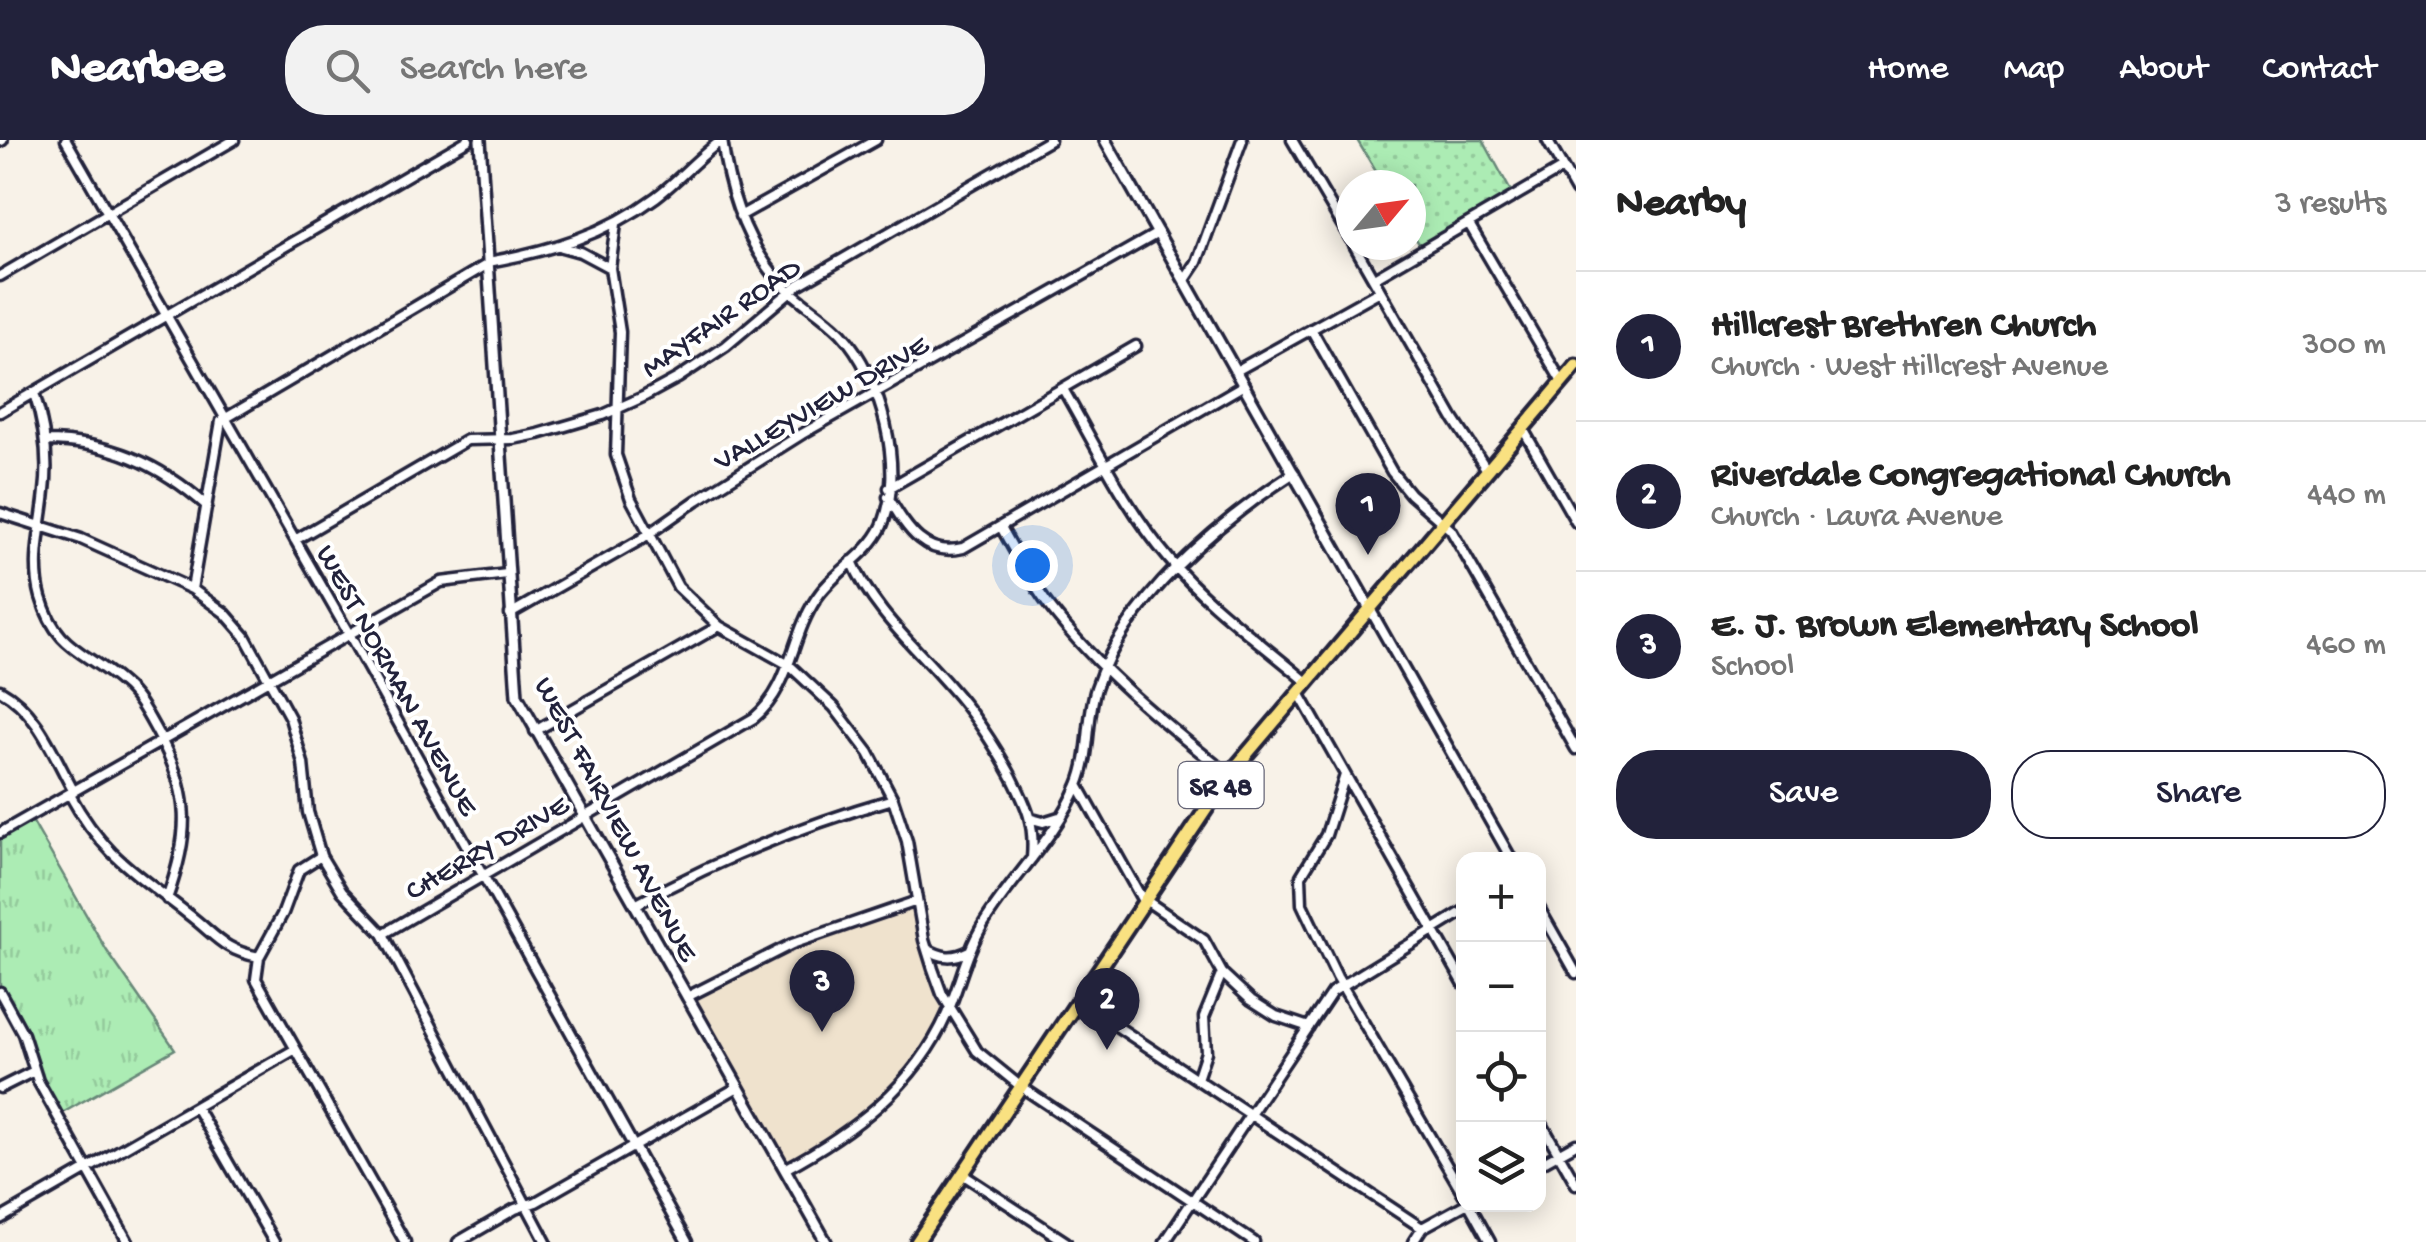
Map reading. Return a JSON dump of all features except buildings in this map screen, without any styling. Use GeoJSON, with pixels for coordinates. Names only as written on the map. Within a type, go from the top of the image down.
{"type":"FeatureCollection","features":[{"type":"Feature","properties":{"kind":"main road","name":"SR 48"},"geometry":{"type":"LineString","coordinates":[[916,1242],[1229,775],[1576,366]]}},
{"type":"Feature","properties":{"kind":"street","name":"WEST NORMAN AVENUE"},"geometry":{"type":"LineString","coordinates":[[66,140],[349,634],[687,1242]]}},
{"type":"Feature","properties":{"kind":"street"},"geometry":{"type":"LineString","coordinates":[[0,276],[234,140]]}},
{"type":"Feature","properties":{"kind":"street"},"geometry":{"type":"LineString","coordinates":[[0,412],[468,140]]}},
{"type":"Feature","properties":{"kind":"street","name":"WEST FAIRVIEW AVENUE"},"geometry":{"type":"LineString","coordinates":[[480,140],[515,690],[826,1242]]}},
{"type":"Feature","properties":{"kind":"street"},"geometry":{"type":"LineString","coordinates":[[192,589],[218,426],[226,418],[488,263],[562,247],[616,224],[656,197],[722,140]]}},
{"type":"Feature","properties":{"kind":"street","name":"CHERRY DRIVE"},"geometry":{"type":"LineString","coordinates":[[383,934],[754,718],[779,690],[810,608],[826,585],[876,536],[886,515],[890,451],[876,392],[843,335],[788,292],[761,256],[740,216],[722,140]]}},
{"type":"Feature","properties":{"kind":"street"},"geometry":{"type":"LineString","coordinates":[[740,216],[876,140]]}},
{"type":"Feature","properties":{"kind":"street","name":"MAYFAIR ROAD"},"geometry":{"type":"LineString","coordinates":[[296,540],[464,441],[549,431],[616,408],[691,370],[726,346],[788,292],[1050,140]]}},
{"type":"Feature","properties":{"kind":"street"},"geometry":{"type":"LineString","coordinates":[[1105,140],[1507,852]]}},
{"type":"Feature","properties":{"kind":"street"},"geometry":{"type":"LineString","coordinates":[[1184,280],[1197,262],[1242,140]]}},
{"type":"Feature","properties":{"kind":"street"},"geometry":{"type":"LineString","coordinates":[[1292,140],[1336,215]]}},
{"type":"Feature","properties":{"kind":"street"},"geometry":{"type":"LineString","coordinates":[[1547,140],[1576,191]]}},
{"type":"Feature","properties":{"kind":"street"},"geometry":{"type":"LineString","coordinates":[[1374,278],[1563,168]]}},
{"type":"Feature","properties":{"kind":"street"},"geometry":{"type":"LineString","coordinates":[[616,224],[610,268],[620,332],[616,455],[621,476],[678,587],[718,626],[789,665],[846,720],[869,753],[893,798],[907,842],[927,949],[949,1006],[976,1051],[1020,1086],[1254,1242]]}},
{"type":"Feature","properties":{"kind":"street"},"geometry":{"type":"LineString","coordinates":[[1469,224],[1562,382]]}},
{"type":"Feature","properties":{"kind":"street","name":"VALLEYVIEW DRIVE"},"geometry":{"type":"LineString","coordinates":[[510,614],[649,534],[754,464],[876,392],[1158,234]]}},
{"type":"Feature","properties":{"kind":"street"},"geometry":{"type":"LineString","coordinates":[[562,247],[610,268]]}},
{"type":"Feature","properties":{"kind":"street"},"geometry":{"type":"LineString","coordinates":[[1363,260],[1487,470]]}},
{"type":"Feature","properties":{"kind":"street"},"geometry":{"type":"LineString","coordinates":[[1236,371],[1380,291]]}},
{"type":"Feature","properties":{"kind":"street"},"geometry":{"type":"LineString","coordinates":[[1311,329],[1392,472],[1410,494],[1444,522],[1462,547],[1576,749]]}},
{"type":"Feature","properties":{"kind":"street"},"geometry":{"type":"LineString","coordinates":[[1136,346],[889,492],[915,537],[936,549],[963,548],[1244,385]]}},
{"type":"Feature","properties":{"kind":"street"},"geometry":{"type":"LineString","coordinates":[[1063,388],[1136,515],[1176,568],[1308,682]]}},
{"type":"Feature","properties":{"kind":"street"},"geometry":{"type":"LineString","coordinates":[[34,393],[45,442],[46,482],[37,577],[51,622],[76,652],[124,685],[144,708],[179,776],[186,823],[181,858],[167,899]]}},
{"type":"Feature","properties":{"kind":"street"},"geometry":{"type":"LineString","coordinates":[[1523,429],[1576,522]]}},
{"type":"Feature","properties":{"kind":"street"},"geometry":{"type":"LineString","coordinates":[[45,442],[87,444],[123,453],[178,481],[207,506]]}},
{"type":"Feature","properties":{"kind":"street"},"geometry":{"type":"LineString","coordinates":[[784,1169],[853,1127],[885,1101],[921,1060],[949,1006],[969,950],[1078,785],[1087,756],[1092,702],[1103,668],[1136,617],[1176,568],[1243,508],[1294,473]]}},
{"type":"Feature","properties":{"kind":"street"},"geometry":{"type":"LineString","coordinates":[[0,513],[122,556],[192,589],[238,626],[270,679],[298,740],[308,812],[321,856],[342,891],[383,934],[546,1242]]}},
{"type":"Feature","properties":{"kind":"street"},"geometry":{"type":"LineString","coordinates":[[1001,526],[1048,604],[1103,668],[1229,775]]}},
{"type":"Feature","properties":{"kind":"street"},"geometry":{"type":"LineString","coordinates":[[852,561],[884,612],[979,724],[1010,774],[1032,819],[1032,858]]}},
{"type":"Feature","properties":{"kind":"street"},"geometry":{"type":"LineString","coordinates":[[0,833],[441,582],[507,574]]}},
{"type":"Feature","properties":{"kind":"street"},"geometry":{"type":"LineString","coordinates":[[535,730],[718,626]]}},
{"type":"Feature","properties":{"kind":"street"},"geometry":{"type":"LineString","coordinates":[[0,690],[35,722],[88,827],[114,857],[236,952],[259,957]]}},
{"type":"Feature","properties":{"kind":"street"},"geometry":{"type":"LineString","coordinates":[[1299,693],[1456,970]]}},
{"type":"Feature","properties":{"kind":"street"},"geometry":{"type":"LineString","coordinates":[[1345,774],[1332,820],[1306,862],[1300,884],[1302,904],[1342,984],[1456,1182]]}},
{"type":"Feature","properties":{"kind":"street"},"geometry":{"type":"LineString","coordinates":[[1078,785],[1143,900],[1204,940],[1222,973],[1264,1010],[1308,1027]]}},
{"type":"Feature","properties":{"kind":"street"},"geometry":{"type":"LineString","coordinates":[[635,905],[758,845],[893,798]]}},
{"type":"Feature","properties":{"kind":"street"},"geometry":{"type":"LineString","coordinates":[[1032,819],[1043,822],[1060,817]]}},
{"type":"Feature","properties":{"kind":"street"},"geometry":{"type":"LineString","coordinates":[[321,856],[299,870],[283,913],[259,957],[256,979],[405,1242]]}},
{"type":"Feature","properties":{"kind":"street"},"geometry":{"type":"LineString","coordinates":[[687,997],[792,944],[917,900]]}},
{"type":"Feature","properties":{"kind":"street"},"geometry":{"type":"LineString","coordinates":[[1165,1242],[1332,992],[1456,916]]}},
{"type":"Feature","properties":{"kind":"street"},"geometry":{"type":"LineString","coordinates":[[1546,920],[1576,973]]}},
{"type":"Feature","properties":{"kind":"street"},"geometry":{"type":"LineString","coordinates":[[927,949],[946,957],[957,957],[969,950]]}},
{"type":"Feature","properties":{"kind":"street"},"geometry":{"type":"LineString","coordinates":[[1196,1079],[1206,1052],[1204,1017],[1222,973]]}},
{"type":"Feature","properties":{"kind":"street"},"geometry":{"type":"LineString","coordinates":[[0,992],[23,1034],[34,1071],[128,1242]]}},
{"type":"Feature","properties":{"kind":"street"},"geometry":{"type":"LineString","coordinates":[[1078,1000],[1422,1228]]}},
{"type":"Feature","properties":{"kind":"street"},"geometry":{"type":"LineString","coordinates":[[0,1220],[294,1050]]}},
{"type":"Feature","properties":{"kind":"street"},"geometry":{"type":"LineString","coordinates":[[0,1088],[34,1071]]}},
{"type":"Feature","properties":{"kind":"street"},"geometry":{"type":"LineString","coordinates":[[458,1242],[738,1087]]}},
{"type":"Feature","properties":{"kind":"street"},"geometry":{"type":"LineString","coordinates":[[196,1106],[274,1242]]}},
{"type":"Feature","properties":{"kind":"street"},"geometry":{"type":"LineString","coordinates":[[1541,1122],[1576,1184]]}},
{"type":"Feature","properties":{"kind":"street"},"geometry":{"type":"LineString","coordinates":[[1546,1161],[1576,1144]]}},
{"type":"Feature","properties":{"kind":"street"},"geometry":{"type":"LineString","coordinates":[[962,1174],[1066,1242]]}},
{"type":"Feature","properties":{"kind":"street"},"geometry":{"type":"LineString","coordinates":[[1414,1242],[1422,1228],[1456,1210]]}},
{"type":"Feature","properties":{"kind":"street"},"geometry":{"type":"LineString","coordinates":[[1472,1212],[1490,1242]]}},
{"type":"Feature","properties":{"kind":"street"},"geometry":{"type":"LineString","coordinates":[[1046,1242],[1053,1233]]}},
{"type":"Feature","properties":{"kind":"shaded area"},"geometry":{"type":"Polygon","coordinates":[[[917,901],[924,940],[949,1007],[931,1044],[885,1101],[785,1169],[687,997],[753,962],[917,901]]]}},
{"type":"Feature","properties":{"kind":"green space"},"geometry":{"type":"Polygon","coordinates":[[[1357,140],[1483,140],[1514,197],[1426,248],[1426,170],[1375,170],[1357,140]]]}},
{"type":"Feature","properties":{"kind":"green space"},"geometry":{"type":"Polygon","coordinates":[[[30,817],[107,951],[175,1049],[57,1116],[0,992],[0,833],[30,817]]]}},
{"type":"Feature","properties":{"kind":"place","name":"Hillcrest Brethren Church"},"geometry":{"type":"Point","coordinates":[1368,555]}},
{"type":"Feature","properties":{"kind":"place","name":"E. J. Brown Elementary School"},"geometry":{"type":"Point","coordinates":[822,1032]}},
{"type":"Feature","properties":{"kind":"place","name":"Riverdale Congregational Church"},"geometry":{"type":"Point","coordinates":[1107,1050]}}]}
